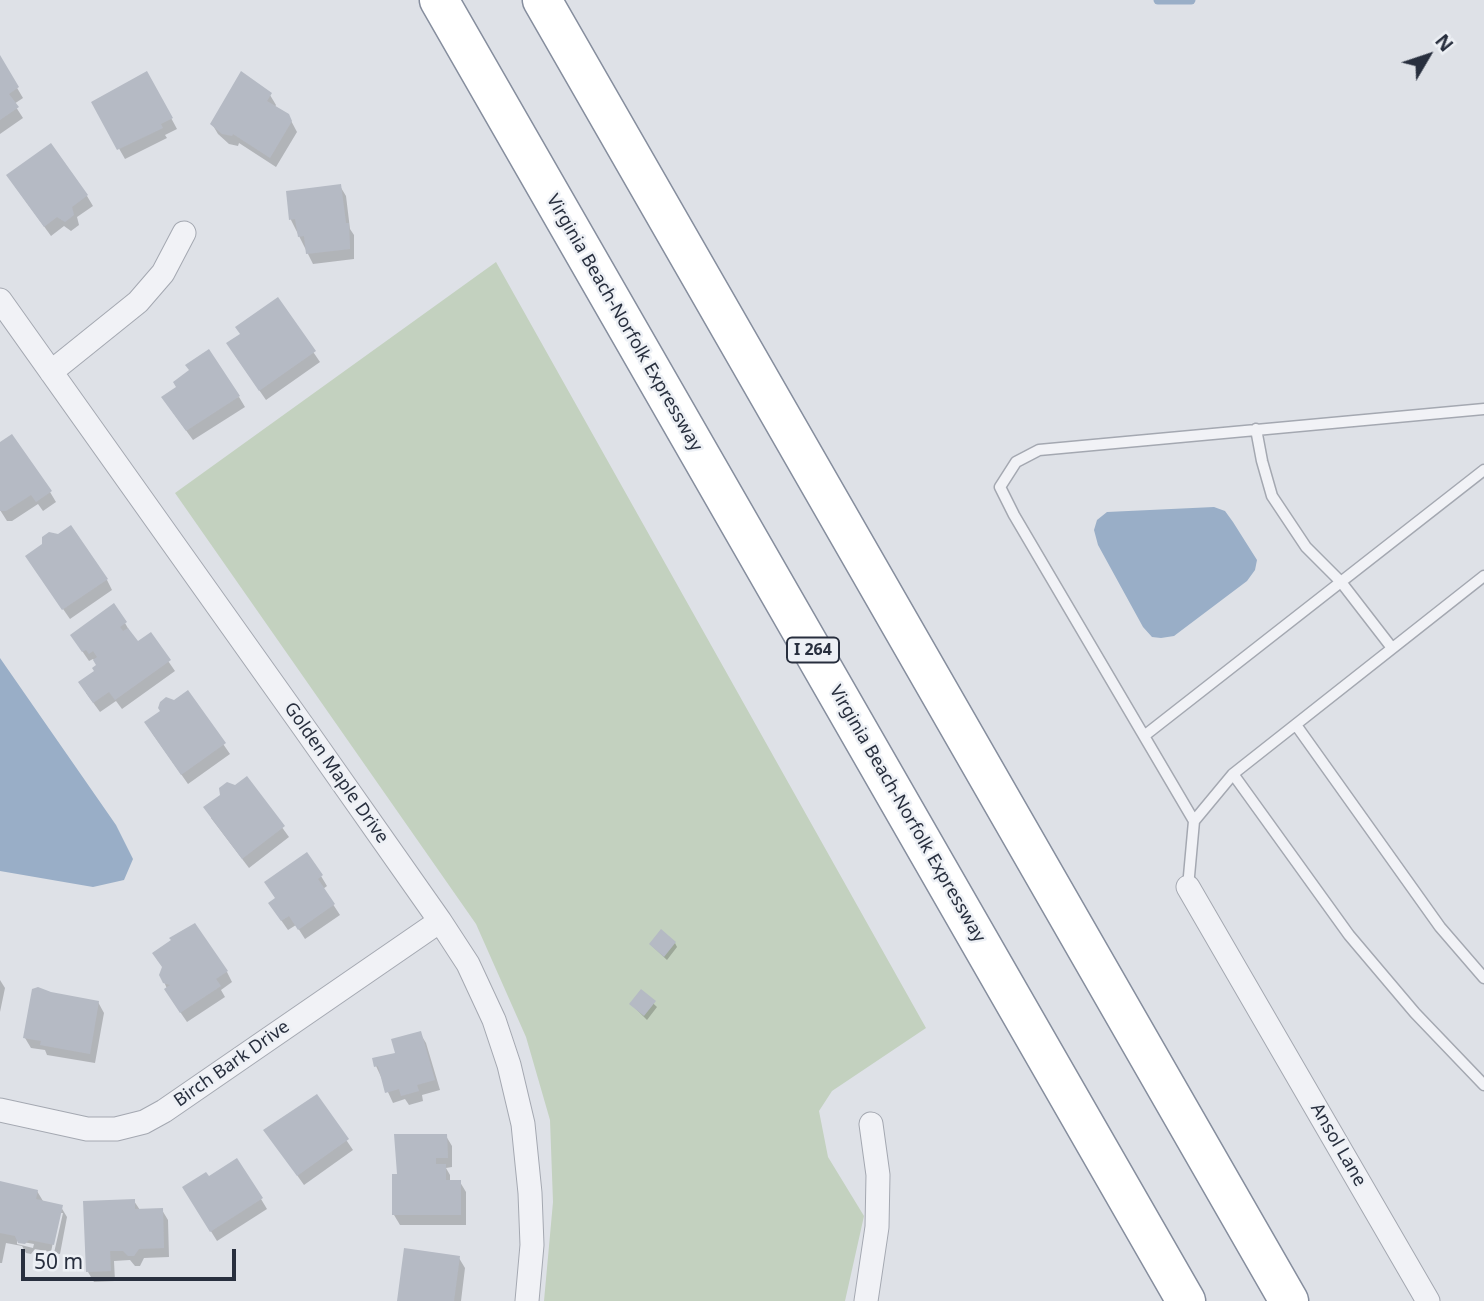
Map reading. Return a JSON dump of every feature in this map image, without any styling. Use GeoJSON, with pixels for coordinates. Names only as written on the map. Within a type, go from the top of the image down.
{"type":"FeatureCollection","features":[{"type":"Feature","properties":{"kind":"highway","name":"Virginia Beach-Norfolk Expressway"},"geometry":{"type":"LineString","coordinates":[[439,0],[1186,1301]]}},
{"type":"Feature","properties":{"kind":"highway"},"geometry":{"type":"LineString","coordinates":[[542,0],[1289,1301]]}},
{"type":"Feature","properties":{"kind":"street"},"geometry":{"type":"LineString","coordinates":[[51,372],[138,302],[163,273],[184,233]]}},
{"type":"Feature","properties":{"kind":"street","name":"Golden Maple Drive"},"geometry":{"type":"LineString","coordinates":[[0,300],[468,964],[494,1020],[517,1100],[530,1184],[531,1245],[527,1301]]}},
{"type":"Feature","properties":{"kind":"street","name":"Ansol Lane"},"geometry":{"type":"LineString","coordinates":[[1188,887],[1428,1301]]}},
{"type":"Feature","properties":{"kind":"street","name":"Birch Bark Drive"},"geometry":{"type":"LineString","coordinates":[[0,1110],[87,1129],[116,1129],[144,1122],[164,1111],[440,921]]}},
{"type":"Feature","properties":{"kind":"street"},"geometry":{"type":"LineString","coordinates":[[866,1301],[877,1227],[878,1175],[871,1124]]}},
{"type":"Feature","properties":{"kind":"lane"},"geometry":{"type":"LineString","coordinates":[[1194,821],[1000,487],[1016,462],[1039,450],[1484,409]]}},
{"type":"Feature","properties":{"kind":"lane"},"geometry":{"type":"LineString","coordinates":[[1256,429],[1272,496],[1306,547],[1341,582],[1392,648]]}},
{"type":"Feature","properties":{"kind":"lane"},"geometry":{"type":"LineString","coordinates":[[1144,736],[1484,470]]}},
{"type":"Feature","properties":{"kind":"lane"},"geometry":{"type":"LineString","coordinates":[[1188,887],[1194,821],[1233,774],[1484,576]]}},
{"type":"Feature","properties":{"kind":"lane"},"geometry":{"type":"LineString","coordinates":[[1296,724],[1440,927],[1484,978]]}},
{"type":"Feature","properties":{"kind":"lane"},"geometry":{"type":"LineString","coordinates":[[1233,774],[1349,935],[1415,1013],[1484,1085]]}},
{"type":"Feature","properties":{"kind":"green space"},"geometry":{"type":"Polygon","coordinates":[[[496,262],[926,1028],[832,1091],[819,1111],[828,1157],[864,1216],[845,1301],[544,1301],[553,1202],[550,1120],[526,1037],[476,924],[175,493],[496,262]]]}},
{"type":"Feature","properties":{"kind":"water"},"geometry":{"type":"Polygon","coordinates":[[[1214,507],[1225,511],[1233,522],[1257,560],[1255,570],[1247,581],[1174,636],[1152,637],[1143,627],[1098,545],[1094,530],[1097,520],[1107,512],[1214,507]]]}},
{"type":"Feature","properties":{"kind":"water"},"geometry":{"type":"Polygon","coordinates":[[[0,658],[116,825],[133,859],[124,880],[93,887],[0,871],[0,658]]]}},
{"type":"Feature","properties":{"kind":"building"},"geometry":{"type":"Polygon","coordinates":[[[0,55],[19,87],[9,94],[19,107],[0,120],[0,55]]]}},
{"type":"Feature","properties":{"kind":"building"},"geometry":{"type":"Polygon","coordinates":[[[147,71],[173,118],[161,124],[163,128],[117,150],[91,102],[147,71]]]}},
{"type":"Feature","properties":{"kind":"building"},"geometry":{"type":"Polygon","coordinates":[[[241,71],[272,93],[267,101],[289,114],[292,121],[270,158],[233,134],[222,134],[210,124],[241,71]]]}},
{"type":"Feature","properties":{"kind":"building"},"geometry":{"type":"Polygon","coordinates":[[[51,143],[88,195],[72,207],[74,215],[65,222],[57,217],[44,227],[6,175],[51,143]]]}},
{"type":"Feature","properties":{"kind":"building"},"geometry":{"type":"Polygon","coordinates":[[[341,184],[346,223],[349,223],[350,249],[306,254],[304,236],[298,237],[295,219],[289,220],[286,191],[341,184]]]}},
{"type":"Feature","properties":{"kind":"building"},"geometry":{"type":"Polygon","coordinates":[[[278,297],[316,351],[259,391],[226,343],[240,334],[235,327],[278,297]]]}},
{"type":"Feature","properties":{"kind":"building"},"geometry":{"type":"Polygon","coordinates":[[[209,349],[240,396],[186,431],[161,397],[176,387],[173,382],[189,370],[185,365],[209,349]]]}},
{"type":"Feature","properties":{"kind":"building"},"geometry":{"type":"Polygon","coordinates":[[[12,434],[52,491],[36,502],[31,495],[6,511],[0,511],[0,442],[12,434]]]}},
{"type":"Feature","properties":{"kind":"building"},"geometry":{"type":"Polygon","coordinates":[[[71,525],[108,579],[62,610],[25,556],[42,544],[42,537],[49,532],[58,534],[71,525]]]}},
{"type":"Feature","properties":{"kind":"building"},"geometry":{"type":"Polygon","coordinates":[[[114,603],[127,622],[120,627],[123,631],[128,628],[138,641],[151,632],[171,660],[115,700],[109,692],[93,703],[78,682],[94,671],[92,668],[96,665],[93,660],[97,657],[93,651],[89,654],[86,650],[82,652],[70,635],[114,603]]]}},
{"type":"Feature","properties":{"kind":"building"},"geometry":{"type":"Polygon","coordinates":[[[188,690],[226,743],[181,775],[144,722],[160,711],[160,702],[166,697],[174,700],[188,690]]]}},
{"type":"Feature","properties":{"kind":"building"},"geometry":{"type":"Polygon","coordinates":[[[247,776],[285,826],[242,859],[203,807],[220,795],[219,788],[227,782],[235,785],[247,776]]]}},
{"type":"Feature","properties":{"kind":"building"},"geometry":{"type":"Polygon","coordinates":[[[307,852],[323,875],[318,879],[335,904],[298,930],[289,916],[281,921],[268,903],[275,898],[264,882],[307,852]]]}},
{"type":"Feature","properties":{"kind":"building"},"geometry":{"type":"Polygon","coordinates":[[[195,923],[228,971],[216,979],[221,986],[180,1013],[164,989],[170,985],[163,983],[159,975],[162,967],[152,953],[171,940],[169,938],[195,923]]]}},
{"type":"Feature","properties":{"kind":"building"},"geometry":{"type":"Polygon","coordinates":[[[661,929],[676,942],[664,957],[649,944],[661,929]]]}},
{"type":"Feature","properties":{"kind":"building"},"geometry":{"type":"Polygon","coordinates":[[[38,987],[99,1001],[90,1054],[40,1045],[41,1041],[23,1038],[32,989],[38,987]]]}},
{"type":"Feature","properties":{"kind":"building"},"geometry":{"type":"Polygon","coordinates":[[[641,989],[656,1001],[644,1016],[629,1004],[641,989]]]}},
{"type":"Feature","properties":{"kind":"building"},"geometry":{"type":"Polygon","coordinates":[[[421,1031],[435,1080],[417,1085],[419,1091],[401,1096],[399,1089],[385,1093],[378,1066],[374,1067],[372,1058],[395,1053],[391,1039],[421,1031]]]}},
{"type":"Feature","properties":{"kind":"building"},"geometry":{"type":"Polygon","coordinates":[[[317,1094],[349,1139],[297,1176],[263,1130],[317,1094]]]}},
{"type":"Feature","properties":{"kind":"building"},"geometry":{"type":"Polygon","coordinates":[[[394,1134],[447,1134],[448,1158],[436,1158],[436,1164],[446,1164],[446,1180],[461,1180],[461,1215],[392,1215],[392,1174],[397,1174],[394,1134]]]}},
{"type":"Feature","properties":{"kind":"building"},"geometry":{"type":"Polygon","coordinates":[[[237,1158],[263,1198],[210,1232],[182,1187],[206,1172],[209,1176],[237,1158]]]}},
{"type":"Feature","properties":{"kind":"building"},"geometry":{"type":"Polygon","coordinates":[[[0,1181],[38,1190],[36,1199],[63,1205],[54,1245],[29,1240],[25,1244],[18,1243],[15,1236],[0,1233],[0,1181]]]}},
{"type":"Feature","properties":{"kind":"building"},"geometry":{"type":"Polygon","coordinates":[[[135,1199],[135,1209],[163,1208],[164,1248],[139,1249],[134,1256],[128,1256],[123,1251],[110,1251],[111,1271],[86,1272],[83,1201],[135,1199]]]}},
{"type":"Feature","properties":{"kind":"building"},"geometry":{"type":"Polygon","coordinates":[[[404,1248],[460,1256],[454,1301],[397,1301],[404,1248]]]}},
{"type":"Feature","properties":{"kind":"waterway"},"geometry":{"type":"LineString","coordinates":[[1158,0],[1191,0]]}}]}
